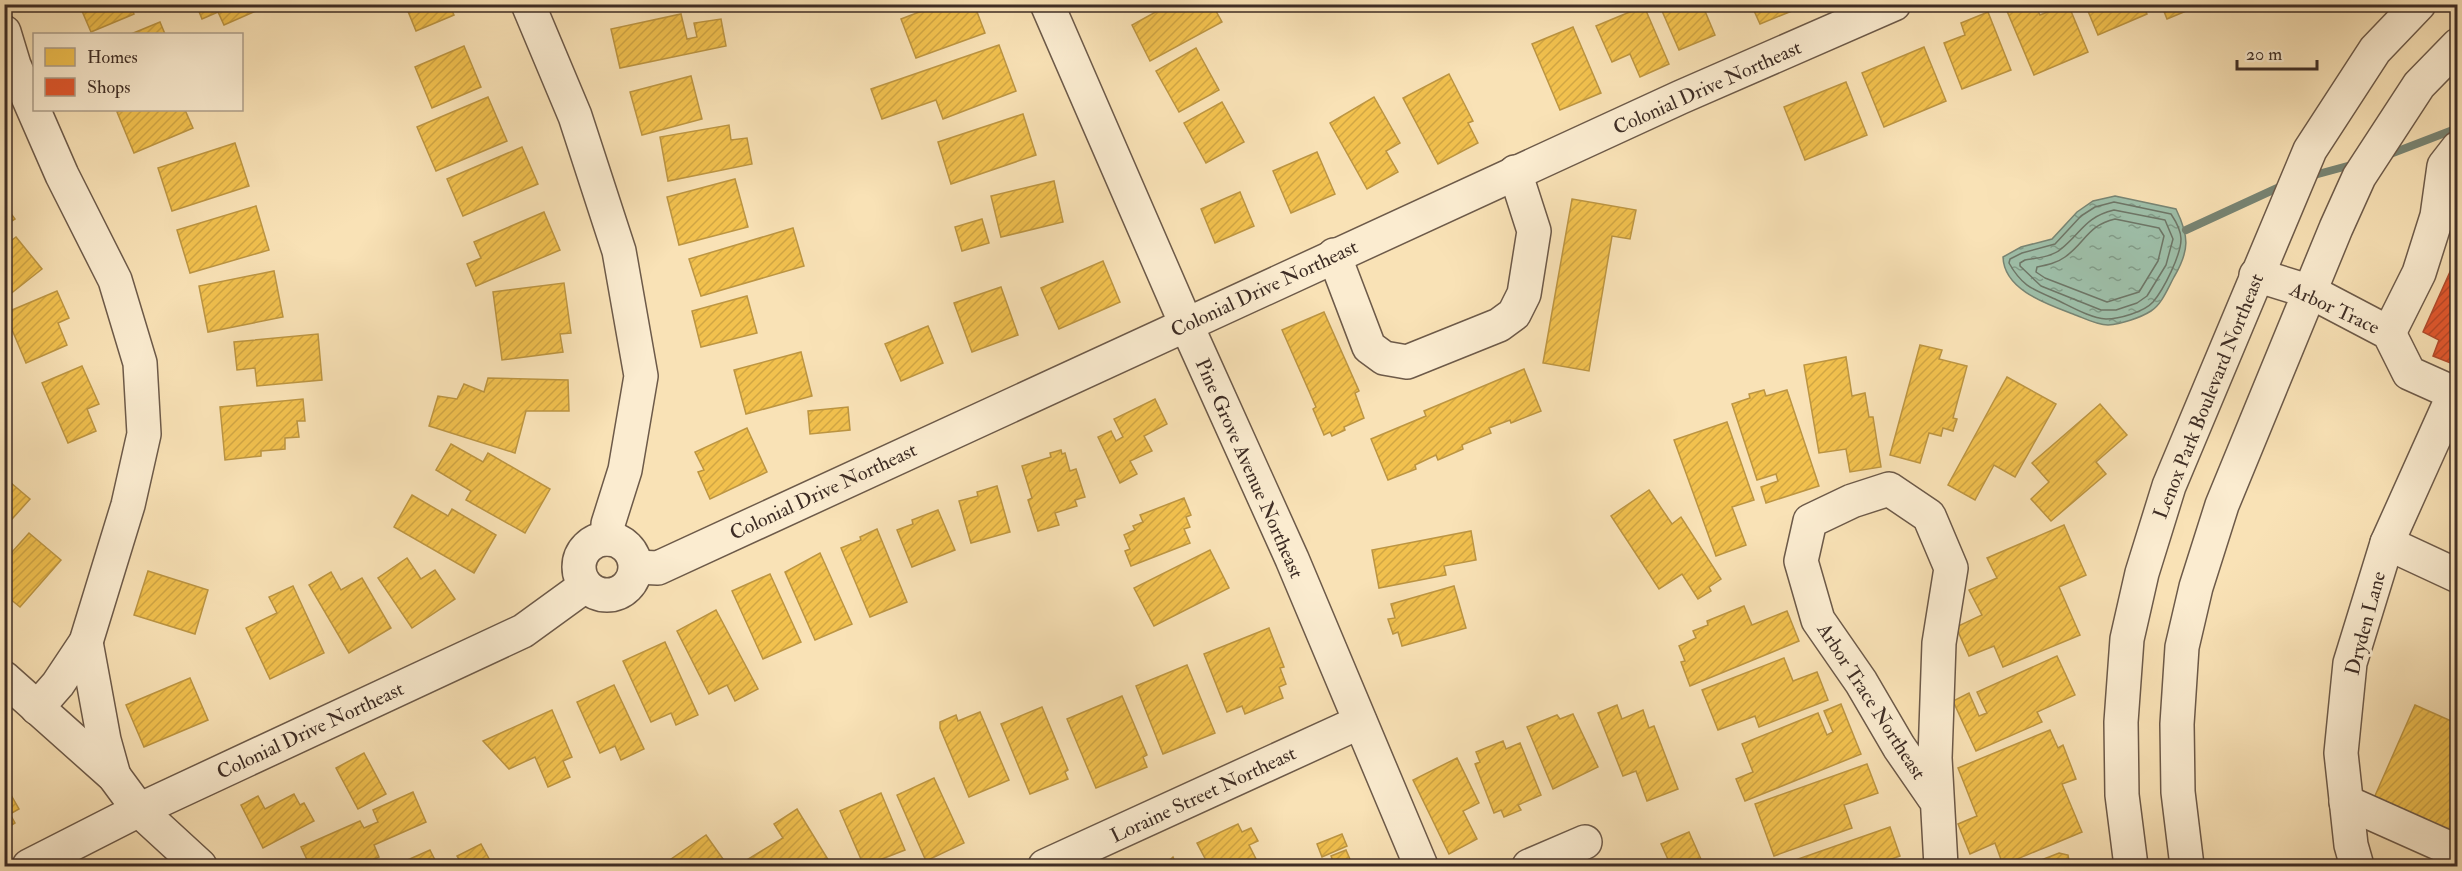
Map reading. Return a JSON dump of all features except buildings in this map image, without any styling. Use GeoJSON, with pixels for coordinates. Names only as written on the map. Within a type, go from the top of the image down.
{"type":"FeatureCollection","features":[{"type":"Feature","properties":{"kind":"street"},"geometry":{"type":"LineString","coordinates":[[528,4],[575,116],[619,251],[642,376],[625,470],[608,524],[609,539]]}},
{"type":"Feature","properties":{"kind":"street","name":"Pine Grove Avenue Northeast"},"geometry":{"type":"LineString","coordinates":[[1047,4],[1186,324],[1292,559],[1421,867]]}},
{"type":"Feature","properties":{"kind":"street","name":"Colonial Drive Northeast"},"geometry":{"type":"LineString","coordinates":[[636,567],[658,567],[1515,172],[1894,4]]}},
{"type":"Feature","properties":{"kind":"street","name":"Lenox Park Boulevard Northeast"},"geometry":{"type":"LineString","coordinates":[[2131,867],[2122,795],[2121,743],[2127,639],[2142,573],[2169,486],[2310,150],[2375,50],[2419,4]]}},
{"type":"Feature","properties":{"kind":"street"},"geometry":{"type":"LineString","coordinates":[[4,32],[14,65],[33,109]]}},
{"type":"Feature","properties":{"kind":"street"},"geometry":{"type":"LineString","coordinates":[[2187,867],[2178,792],[2177,723],[2182,647],[2196,587],[2222,505],[2359,177],[2419,86],[2457,45]]}},
{"type":"Feature","properties":{"kind":"street"},"geometry":{"type":"LineString","coordinates":[[34,111],[62,176],[115,280],[140,363],[144,434],[128,505],[86,642],[58,684],[37,708]]}},
{"type":"Feature","properties":{"kind":"street"},"geometry":{"type":"LineString","coordinates":[[2389,333],[2420,273],[2437,216],[2444,166],[2457,148]]}},
{"type":"Feature","properties":{"kind":"street"},"geometry":{"type":"LineString","coordinates":[[1334,255],[1370,347],[1383,358],[1407,362],[1499,325],[1514,314],[1524,294],[1534,231],[1515,172]]}},
{"type":"Feature","properties":{"kind":"street","name":"Arbor Trace"},"geometry":{"type":"LineString","coordinates":[[2256,275],[2311,292],[2389,333],[2409,373],[2456,394]]}},
{"type":"Feature","properties":{"kind":"street","name":"Dryden Lane"},"geometry":{"type":"LineString","coordinates":[[2357,867],[2346,802],[2341,753],[2350,663],[2387,543],[2456,394]]}},
{"type":"Feature","properties":{"kind":"street","name":"Arbor Trace Northeast"},"geometry":{"type":"LineString","coordinates":[[1937,802],[1899,747],[1861,682],[1818,620],[1801,561],[1810,522],[1852,501],[1889,489],[1929,516],[1951,568],[1939,643],[1935,758],[1941,867]]}},
{"type":"Feature","properties":{"kind":"street"},"geometry":{"type":"LineString","coordinates":[[609,539],[629,549],[636,567],[629,585],[622,592],[613,595],[594,592],[585,586],[579,571],[583,553],[596,542],[609,539]]}},
{"type":"Feature","properties":{"kind":"street"},"geometry":{"type":"LineString","coordinates":[[2387,543],[2457,576]]}},
{"type":"Feature","properties":{"kind":"street","name":"Colonial Drive Northeast"},"geometry":{"type":"LineString","coordinates":[[29,867],[139,810],[523,631],[585,586]]}},
{"type":"Feature","properties":{"kind":"street"},"geometry":{"type":"LineString","coordinates":[[86,642],[104,740],[114,776]]}},
{"type":"Feature","properties":{"kind":"street"},"geometry":{"type":"LineString","coordinates":[[4,678],[114,776],[139,810],[200,867]]}},
{"type":"Feature","properties":{"kind":"street","name":"Loraine Street Northeast"},"geometry":{"type":"LineString","coordinates":[[1045,867],[1360,722]]}},
{"type":"Feature","properties":{"kind":"street"},"geometry":{"type":"LineString","coordinates":[[2346,802],[2457,852]]}},
{"type":"Feature","properties":{"kind":"street"},"geometry":{"type":"LineString","coordinates":[[1528,867],[1585,842]]}},
{"type":"Feature","properties":{"kind":"water"},"geometry":{"type":"Polygon","coordinates":[[[2115,196],[2176,209],[2183,227],[2186,243],[2183,259],[2155,308],[2124,322],[2099,324],[2051,306],[2019,287],[2011,278],[2005,269],[2003,257],[2021,247],[2052,239],[2077,212],[2093,201],[2115,196]]]}},
{"type":"Feature","properties":{"kind":"waterway"},"geometry":{"type":"LineString","coordinates":[[2385,156],[2458,128]]}},
{"type":"Feature","properties":{"kind":"waterway"},"geometry":{"type":"LineString","coordinates":[[2307,177],[2355,164]]}},
{"type":"Feature","properties":{"kind":"waterway"},"geometry":{"type":"LineString","coordinates":[[2186,230],[2286,184]]}}]}
